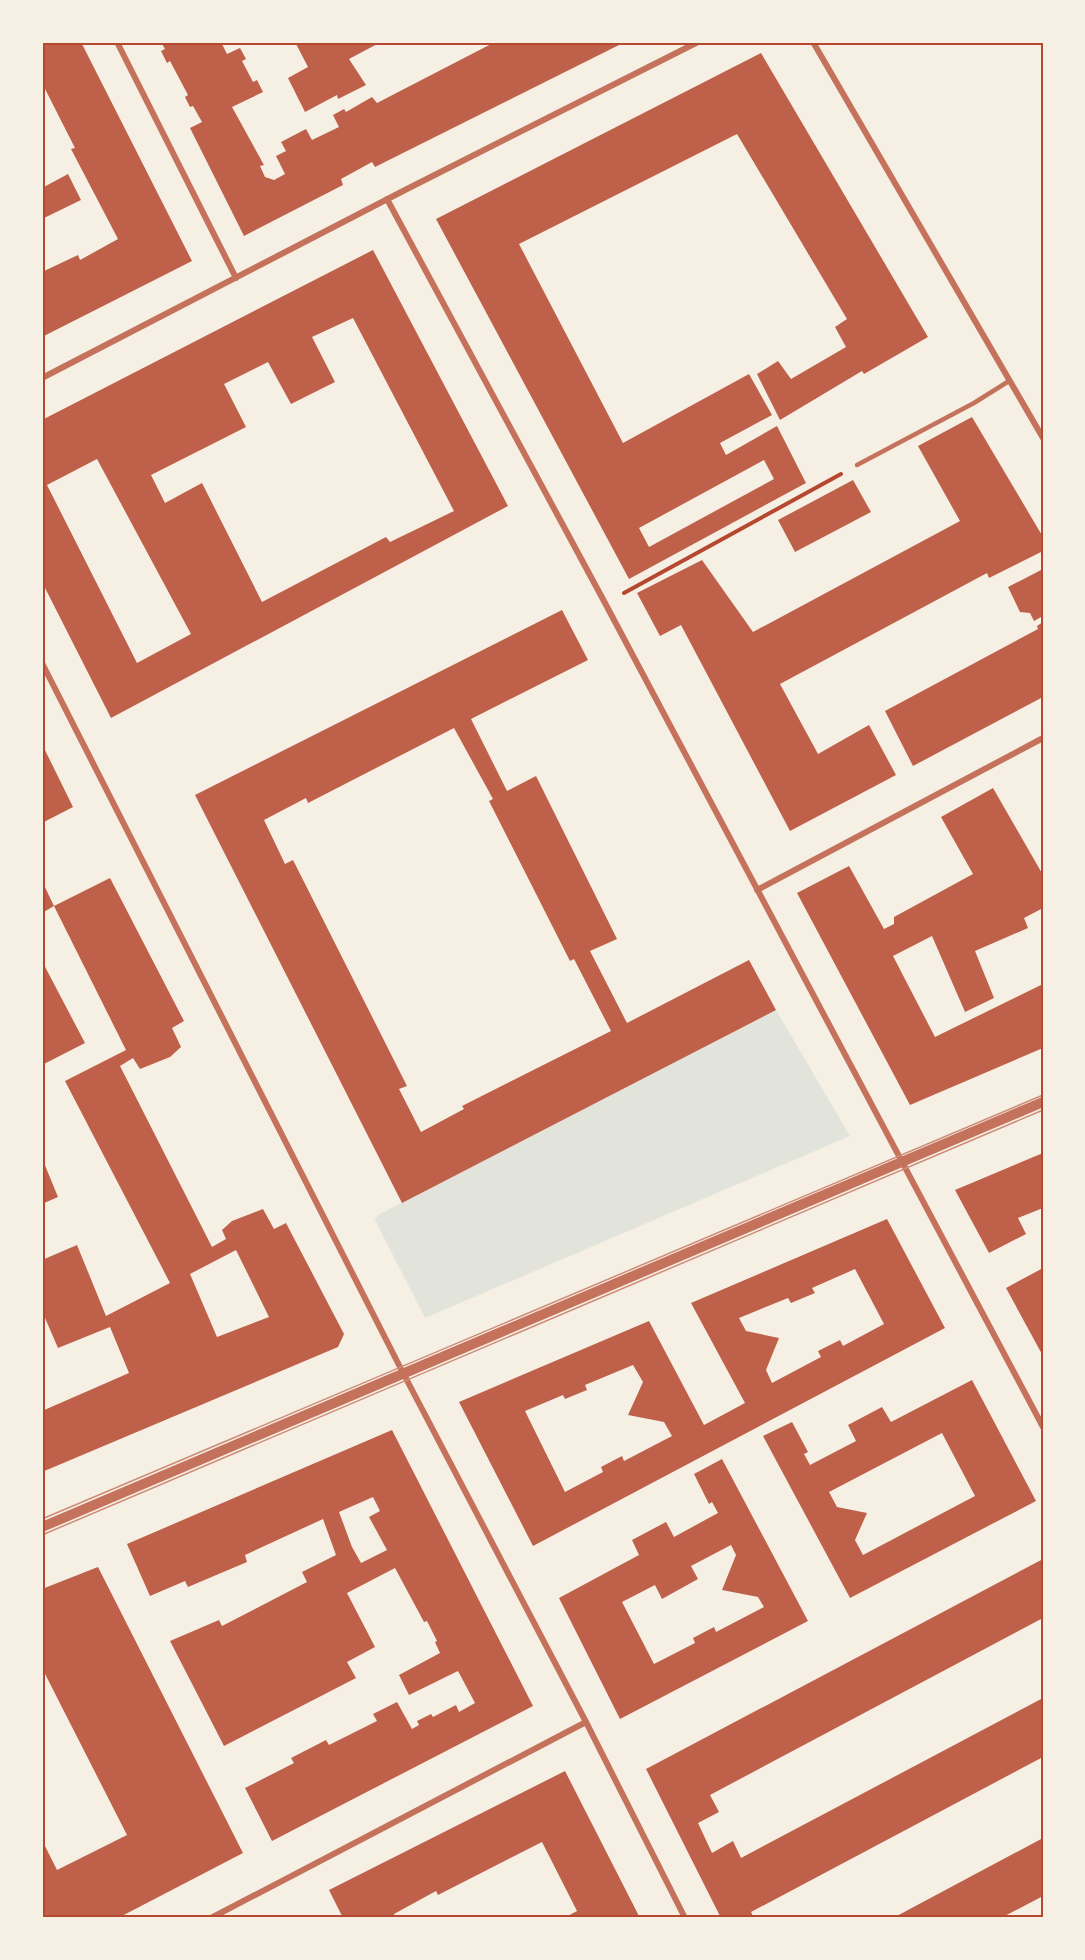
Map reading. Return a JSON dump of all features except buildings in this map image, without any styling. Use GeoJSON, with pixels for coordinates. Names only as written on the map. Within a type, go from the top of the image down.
{"type":"FeatureCollection","features":[{"type":"Feature","properties":{"kind":"street"},"geometry":{"type":"LineString","coordinates":[[117,42],[236,278]]}},
{"type":"Feature","properties":{"kind":"street"},"geometry":{"type":"LineString","coordinates":[[42,378],[387,199],[698,42]]}},
{"type":"Feature","properties":{"kind":"street"},"geometry":{"type":"LineString","coordinates":[[813,42],[1043,438]]}},
{"type":"Feature","properties":{"kind":"street"},"geometry":{"type":"LineString","coordinates":[[387,199],[605,603],[1043,1427]]}},
{"type":"Feature","properties":{"kind":"street"},"geometry":{"type":"LineString","coordinates":[[42,663],[403,1373],[685,1918]]}},
{"type":"Feature","properties":{"kind":"street"},"geometry":{"type":"LineString","coordinates":[[757,890],[1043,738]]}},
{"type":"Feature","properties":{"kind":"street"},"geometry":{"type":"LineString","coordinates":[[42,1527],[1043,1102]]}},
{"type":"Feature","properties":{"kind":"street"},"geometry":{"type":"LineString","coordinates":[[211,1918],[585,1722]]}},
{"type":"Feature","properties":{"kind":"lane"},"geometry":{"type":"LineString","coordinates":[[857,465],[974,403],[1009,381]]}},
{"type":"Feature","properties":{"kind":"path"},"geometry":{"type":"LineString","coordinates":[[624,593],[857,465]]}},
{"type":"Feature","properties":{"kind":"shaded area"},"geometry":{"type":"Polygon","coordinates":[[[776,1010],[850,1136],[425,1318],[375,1220],[378,1215],[776,1010]]]}},
{"type":"Feature","properties":{"kind":"tram line"},"geometry":{"type":"LineString","coordinates":[[42,1519],[1043,1095]]}},
{"type":"Feature","properties":{"kind":"tram line"},"geometry":{"type":"LineString","coordinates":[[42,1535],[1043,1110]]}}]}
